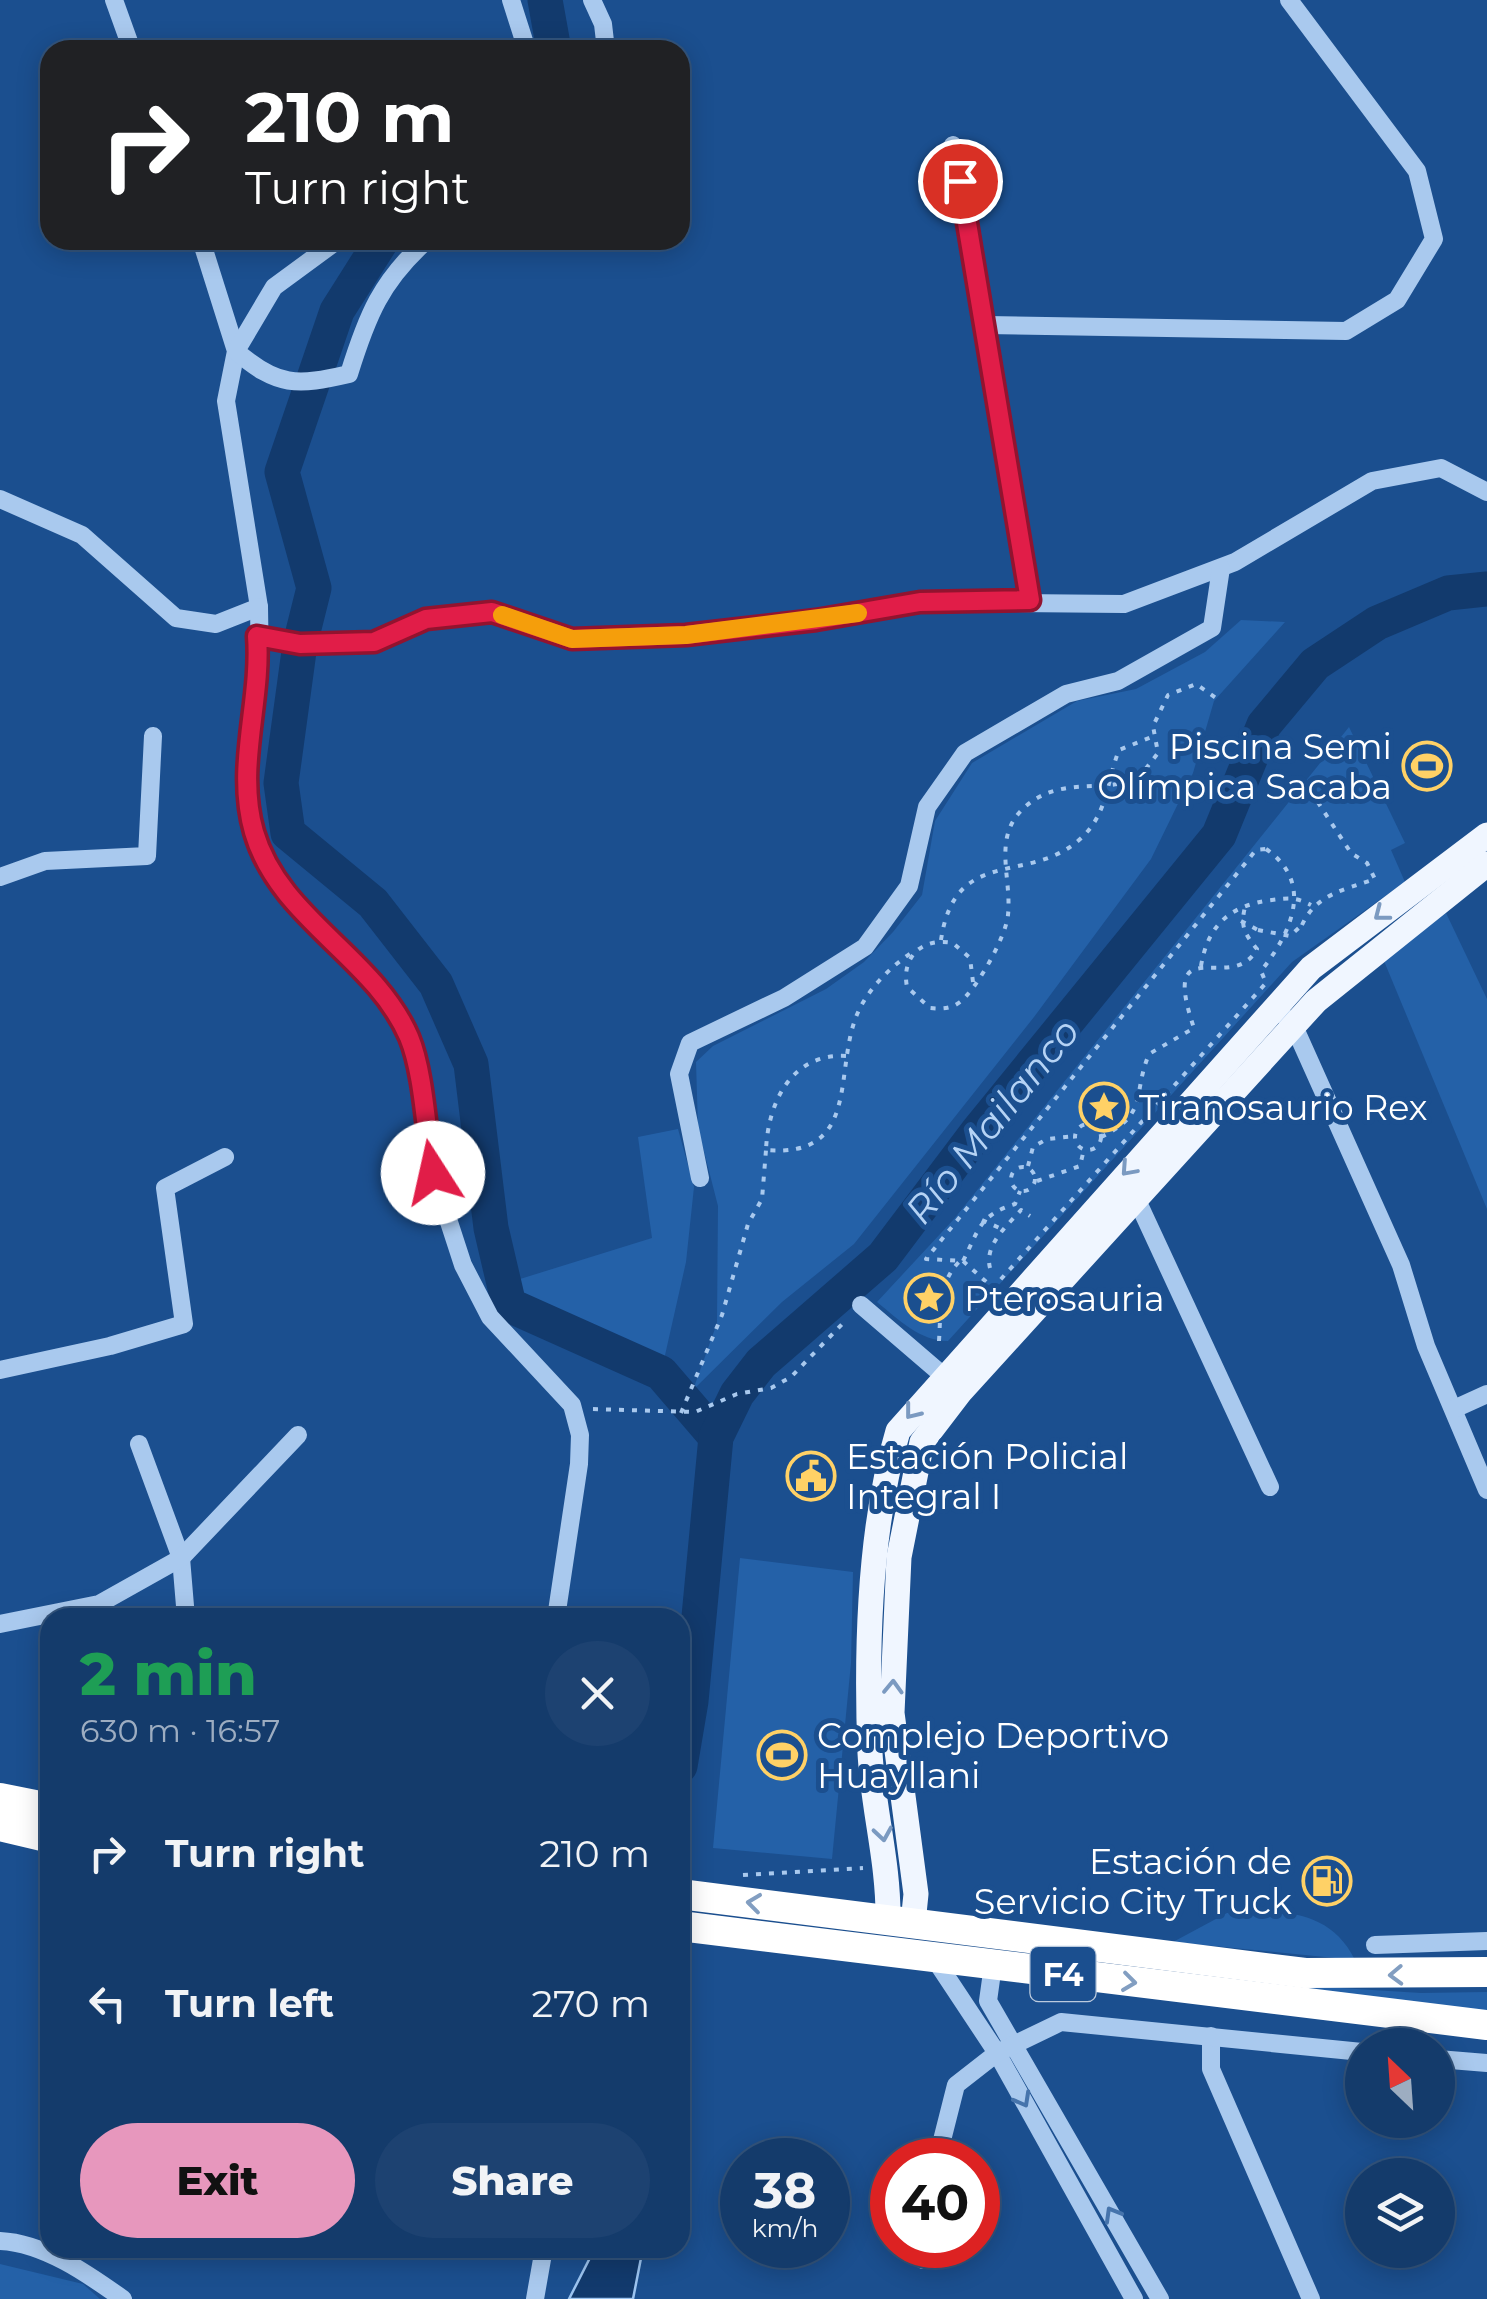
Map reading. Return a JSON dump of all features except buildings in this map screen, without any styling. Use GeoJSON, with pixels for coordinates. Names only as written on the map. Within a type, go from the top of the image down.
{"type":"FeatureCollection","features":[{"type":"Feature","properties":{"kind":"highway"},"geometry":{"type":"LineString","coordinates":[[0,1798],[40,1806]]}},
{"type":"Feature","properties":{"kind":"highway"},"geometry":{"type":"LineString","coordinates":[[0,1826],[40,1839]]}},
{"type":"Feature","properties":{"kind":"highway"},"geometry":{"type":"LineString","coordinates":[[0,1839],[40,1841]]}},
{"type":"Feature","properties":{"kind":"highway","name":"F4"},"geometry":{"type":"LineString","coordinates":[[690,1895],[1306,1973],[1487,1972]]}},
{"type":"Feature","properties":{"kind":"highway","name":"F4"},"geometry":{"type":"LineString","coordinates":[[690,1927],[1487,2026]]}},
{"type":"Feature","properties":{"kind":"main road"},"geometry":{"type":"LineString","coordinates":[[901,1922],[916,1894],[892,1713],[898,1558],[922,1442],[952,1384],[1284,1016],[1316,1000],[1487,835]]}},
{"type":"Feature","properties":{"kind":"main road"},"geometry":{"type":"LineString","coordinates":[[1430,892],[1487,864]]}},
{"type":"Feature","properties":{"kind":"main road"},"geometry":{"type":"LineString","coordinates":[[901,1922],[870,1756],[870,1670],[883,1485],[898,1431],[952,1384],[1136,1198],[1284,1016]]}},
{"type":"Feature","properties":{"kind":"street"},"geometry":{"type":"LineString","coordinates":[[114,0],[128,40]]}},
{"type":"Feature","properties":{"kind":"street"},"geometry":{"type":"LineString","coordinates":[[511,0],[524,40]]}},
{"type":"Feature","properties":{"kind":"street"},"geometry":{"type":"LineString","coordinates":[[592,0],[603,24],[605,40]]}},
{"type":"Feature","properties":{"kind":"street"},"geometry":{"type":"LineString","coordinates":[[986,325],[1346,331],[1397,300],[1434,239],[1417,171],[1290,0]]}},
{"type":"Feature","properties":{"kind":"street"},"geometry":{"type":"LineString","coordinates":[[953,145],[1030,600]]}},
{"type":"Feature","properties":{"kind":"street"},"geometry":{"type":"LineString","coordinates":[[204,250],[236,352],[264,376],[303,384],[348,374],[367,314],[397,267],[415,250]]}},
{"type":"Feature","properties":{"kind":"street"},"geometry":{"type":"LineString","coordinates":[[324,250],[274,287],[236,352],[226,401],[260,607],[260,670],[245,760],[254,832],[282,891],[369,977],[400,1020],[410,1040],[433,1173],[463,1265],[490,1316],[572,1406],[580,1435],[579,1464],[557,1608]]}},
{"type":"Feature","properties":{"kind":"street"},"geometry":{"type":"LineString","coordinates":[[257,636],[300,644],[374,642],[426,619],[492,612],[572,639],[686,635],[816,620],[920,602],[1030,600],[1124,604],[1221,568],[1372,481],[1441,468],[1487,492]]}},
{"type":"Feature","properties":{"kind":"street"},"geometry":{"type":"LineString","coordinates":[[0,499],[82,535],[176,618],[216,624],[260,607]]}},
{"type":"Feature","properties":{"kind":"street"},"geometry":{"type":"LineString","coordinates":[[700,1178],[679,1074],[690,1043],[784,998],[865,946],[908,886],[927,807],[965,753],[1066,694],[1118,681],[1212,628],[1221,568]]}},
{"type":"Feature","properties":{"kind":"street"},"geometry":{"type":"LineString","coordinates":[[0,878],[45,861],[147,856],[153,736]]}},
{"type":"Feature","properties":{"kind":"street"},"geometry":{"type":"LineString","coordinates":[[1284,1016],[1401,1266],[1426,1346],[1487,1490]]}},
{"type":"Feature","properties":{"kind":"street"},"geometry":{"type":"LineString","coordinates":[[0,1370],[110,1346],[184,1324],[165,1188],[225,1156]]}},
{"type":"Feature","properties":{"kind":"street"},"geometry":{"type":"LineString","coordinates":[[1136,1198],[1270,1487]]}},
{"type":"Feature","properties":{"kind":"street"},"geometry":{"type":"LineString","coordinates":[[861,1305],[952,1384]]}},
{"type":"Feature","properties":{"kind":"street"},"geometry":{"type":"LineString","coordinates":[[1454,1408],[1487,1394]]}},
{"type":"Feature","properties":{"kind":"street"},"geometry":{"type":"LineString","coordinates":[[79,1608],[99,1604],[181,1558],[298,1435]]}},
{"type":"Feature","properties":{"kind":"street"},"geometry":{"type":"LineString","coordinates":[[139,1444],[181,1558],[185,1608]]}},
{"type":"Feature","properties":{"kind":"street"},"geometry":{"type":"LineString","coordinates":[[883,1485],[911,1490]]}},
{"type":"Feature","properties":{"kind":"street"},"geometry":{"type":"LineString","coordinates":[[0,1624],[40,1616]]}},
{"type":"Feature","properties":{"kind":"street"},"geometry":{"type":"LineString","coordinates":[[1376,1945],[1487,1941]]}},
{"type":"Feature","properties":{"kind":"street"},"geometry":{"type":"LineString","coordinates":[[934,1958],[997,2053],[1134,2299]]}},
{"type":"Feature","properties":{"kind":"street"},"geometry":{"type":"LineString","coordinates":[[993,1965],[988,2000],[1160,2299]]}},
{"type":"Feature","properties":{"kind":"street"},"geometry":{"type":"LineString","coordinates":[[943,2138],[956,2085],[997,2053],[1061,2022],[1345,2050]]}},
{"type":"Feature","properties":{"kind":"street"},"geometry":{"type":"LineString","coordinates":[[1211,2036],[1210,2069],[1312,2299]]}},
{"type":"Feature","properties":{"kind":"street"},"geometry":{"type":"LineString","coordinates":[[1455,2060],[1487,2063]]}},
{"type":"Feature","properties":{"kind":"street"},"geometry":{"type":"LineString","coordinates":[[0,2241],[17,2242],[40,2252]]}},
{"type":"Feature","properties":{"kind":"street"},"geometry":{"type":"LineString","coordinates":[[54,2258],[86,2272],[122,2299]]}},
{"type":"Feature","properties":{"kind":"street"},"geometry":{"type":"LineString","coordinates":[[535,2299],[542,2258]]}},
{"type":"Feature","properties":{"kind":"path"},"geometry":{"type":"LineString","coordinates":[[919,947],[906,965],[905,976],[920,1004],[930,1008],[952,1007],[969,992],[1002,937],[1008,917],[1004,840],[1024,807],[1058,788],[1137,780],[1158,753],[1154,736],[1156,712],[1168,694],[1196,684],[1216,698]]}},
{"type":"Feature","properties":{"kind":"path"},"geometry":{"type":"LineString","coordinates":[[941,940],[952,903],[968,882],[1076,843],[1093,826],[1119,750],[1154,736]]}},
{"type":"Feature","properties":{"kind":"path"},"geometry":{"type":"LineString","coordinates":[[1242,921],[1258,930],[1290,936],[1302,925],[1311,905],[1375,879],[1367,863],[1352,853],[1304,781]]}},
{"type":"Feature","properties":{"kind":"path"},"geometry":{"type":"LineString","coordinates":[[1297,897],[1288,932],[1261,971],[1266,983],[993,1288],[962,1261],[926,1259],[1256,850],[1266,849],[1278,858],[1297,897],[1311,905]]}},
{"type":"Feature","properties":{"kind":"path"},"geometry":{"type":"LineString","coordinates":[[1201,966],[1204,948],[1218,922],[1246,903],[1297,897]]}},
{"type":"Feature","properties":{"kind":"path"},"geometry":{"type":"LineString","coordinates":[[1084,1149],[1096,1148],[1101,1136],[1129,1121],[1138,1107],[1149,1054],[1194,1028],[1182,985],[1188,972],[1201,966],[1232,967],[1252,958],[1257,949],[1243,933],[1246,903]]}},
{"type":"Feature","properties":{"kind":"path"},"geometry":{"type":"LineString","coordinates":[[766,1150],[797,1150],[828,1131],[844,1090],[846,1056],[858,1012],[894,965],[919,947],[941,940],[963,949],[974,970],[974,982]]}},
{"type":"Feature","properties":{"kind":"path"},"geometry":{"type":"LineString","coordinates":[[681,1413],[722,1315],[748,1224],[762,1199],[771,1108],[794,1072],[814,1061],[846,1056]]}},
{"type":"Feature","properties":{"kind":"path"},"geometry":{"type":"LineString","coordinates":[[1036,1180],[1028,1168],[1033,1147],[1047,1139],[1076,1136],[1086,1125],[1098,1129],[1101,1136]]}},
{"type":"Feature","properties":{"kind":"path"},"geometry":{"type":"LineString","coordinates":[[1028,1168],[1016,1169],[1011,1176],[1013,1187],[1020,1191],[1028,1191],[1036,1180],[1080,1166],[1084,1149],[1076,1136]]}},
{"type":"Feature","properties":{"kind":"path"},"geometry":{"type":"LineString","coordinates":[[938,1341],[947,1274],[962,1261],[982,1220],[1015,1204],[1020,1191]]}},
{"type":"Feature","properties":{"kind":"path"},"geometry":{"type":"LineString","coordinates":[[990,1268],[988,1255],[1004,1230],[1021,1210],[1030,1216]]}},
{"type":"Feature","properties":{"kind":"path"},"geometry":{"type":"LineString","coordinates":[[982,1220],[1004,1230]]}},
{"type":"Feature","properties":{"kind":"path"},"geometry":{"type":"LineString","coordinates":[[572,1406],[681,1413],[771,1388],[792,1376],[861,1305]]}},
{"type":"Feature","properties":{"kind":"path"},"geometry":{"type":"LineString","coordinates":[[733,1875],[888,1866]]}},
{"type":"Feature","properties":{"kind":"shaded area"},"geometry":{"type":"Polygon","coordinates":[[[1241,620],[1285,622],[1214,701],[1193,773],[1151,859],[1034,1017],[854,1244],[782,1302],[693,1390],[717,1323],[718,1206],[698,1128],[696,1062],[713,1046],[826,989],[864,962],[893,932],[922,895],[935,821],[972,763],[1077,701],[1136,689],[1205,652],[1241,620]]]}},
{"type":"Feature","properties":{"kind":"shaded area"},"geometry":{"type":"Polygon","coordinates":[[[1349,727],[1405,843],[1391,850],[1405,882],[1292,962],[948,1341],[928,1337],[902,1322],[877,1302],[954,1219],[1349,727]]]}},
{"type":"Feature","properties":{"kind":"shaded area"},"geometry":{"type":"Polygon","coordinates":[[[1446,913],[1487,999],[1487,1209],[1384,961],[1446,913]]]}},
{"type":"Feature","properties":{"kind":"shaded area"},"geometry":{"type":"Polygon","coordinates":[[[678,1129],[694,1187],[686,1262],[661,1373],[509,1305],[504,1284],[652,1238],[638,1137],[678,1129]]]}},
{"type":"Feature","properties":{"kind":"shaded area","name":"Complejo Deportivo Huayllani"},"geometry":{"type":"Polygon","coordinates":[[[740,1558],[853,1572],[851,1663],[832,1859],[713,1848],[740,1558]]]}},
{"type":"Feature","properties":{"kind":"shaded area"},"geometry":{"type":"Polygon","coordinates":[[[1250,1908],[1297,1915],[1324,1925],[1346,1945],[1355,1960],[1173,1942],[1227,1913],[1250,1908]]]}},
{"type":"Feature","properties":{"kind":"shaded area"},"geometry":{"type":"Polygon","coordinates":[[[1293,1985],[1421,1993],[1487,1992],[1487,2015],[1292,1992],[1293,1985]]]}},
{"type":"Feature","properties":{"kind":"shaded area"},"geometry":{"type":"Polygon","coordinates":[[[590,2258],[641,2258],[633,2299],[569,2299],[590,2258]]]}},
{"type":"Feature","properties":{"kind":"shaded area"},"geometry":{"type":"Polygon","coordinates":[[[0,2264],[83,2284],[100,2299],[0,2299],[0,2264]]]}},
{"type":"Feature","properties":{"kind":"waterway"},"geometry":{"type":"LineString","coordinates":[[545,0],[552,40]]}},
{"type":"Feature","properties":{"kind":"waterway"},"geometry":{"type":"LineString","coordinates":[[376,250],[337,311],[282,472],[314,588],[300,644],[281,783],[288,833],[373,903],[436,984],[471,1064],[491,1228],[509,1305],[661,1373],[716,1437]]}},
{"type":"Feature","properties":{"kind":"waterway","name":"Río Mailanco"},"geometry":{"type":"LineString","coordinates":[[690,1707],[716,1437],[737,1394],[761,1363],[883,1257],[978,1131],[1219,835],[1264,725],[1315,664],[1377,623],[1448,593],[1487,589]]}},
{"type":"Feature","properties":{"kind":"slow traffic"},"geometry":{"type":"LineString","coordinates":[[502,615],[572,639],[686,635],[858,613]]}},
{"type":"Feature","properties":{"kind":"place","name":"Piscina Semi Olímpica Sacaba"},"geometry":{"type":"Point","coordinates":[1427,766]}},
{"type":"Feature","properties":{"kind":"place","name":"Tiranosaurio Rex"},"geometry":{"type":"Point","coordinates":[1104,1107]}},
{"type":"Feature","properties":{"kind":"place","name":"Pterosauria"},"geometry":{"type":"Point","coordinates":[929,1298]}},
{"type":"Feature","properties":{"kind":"place","name":"Estación Policial Integral I"},"geometry":{"type":"Point","coordinates":[811,1476]}},
{"type":"Feature","properties":{"kind":"place","name":"Complejo Deportivo Huayllani"},"geometry":{"type":"Point","coordinates":[782,1755]}},
{"type":"Feature","properties":{"kind":"place","name":"Estación de Servicio City Truck"},"geometry":{"type":"Point","coordinates":[1327,1881]}},
{"type":"Feature","properties":{"kind":"route"},"geometry":{"type":"LineString","coordinates":[[433,1173],[410,1040],[400,1020],[369,977],[282,891],[254,832],[245,760],[260,670],[257,636],[300,644],[374,642],[426,619],[492,612],[572,639],[686,635],[816,620],[920,602],[1030,600],[960,181]]}}]}
